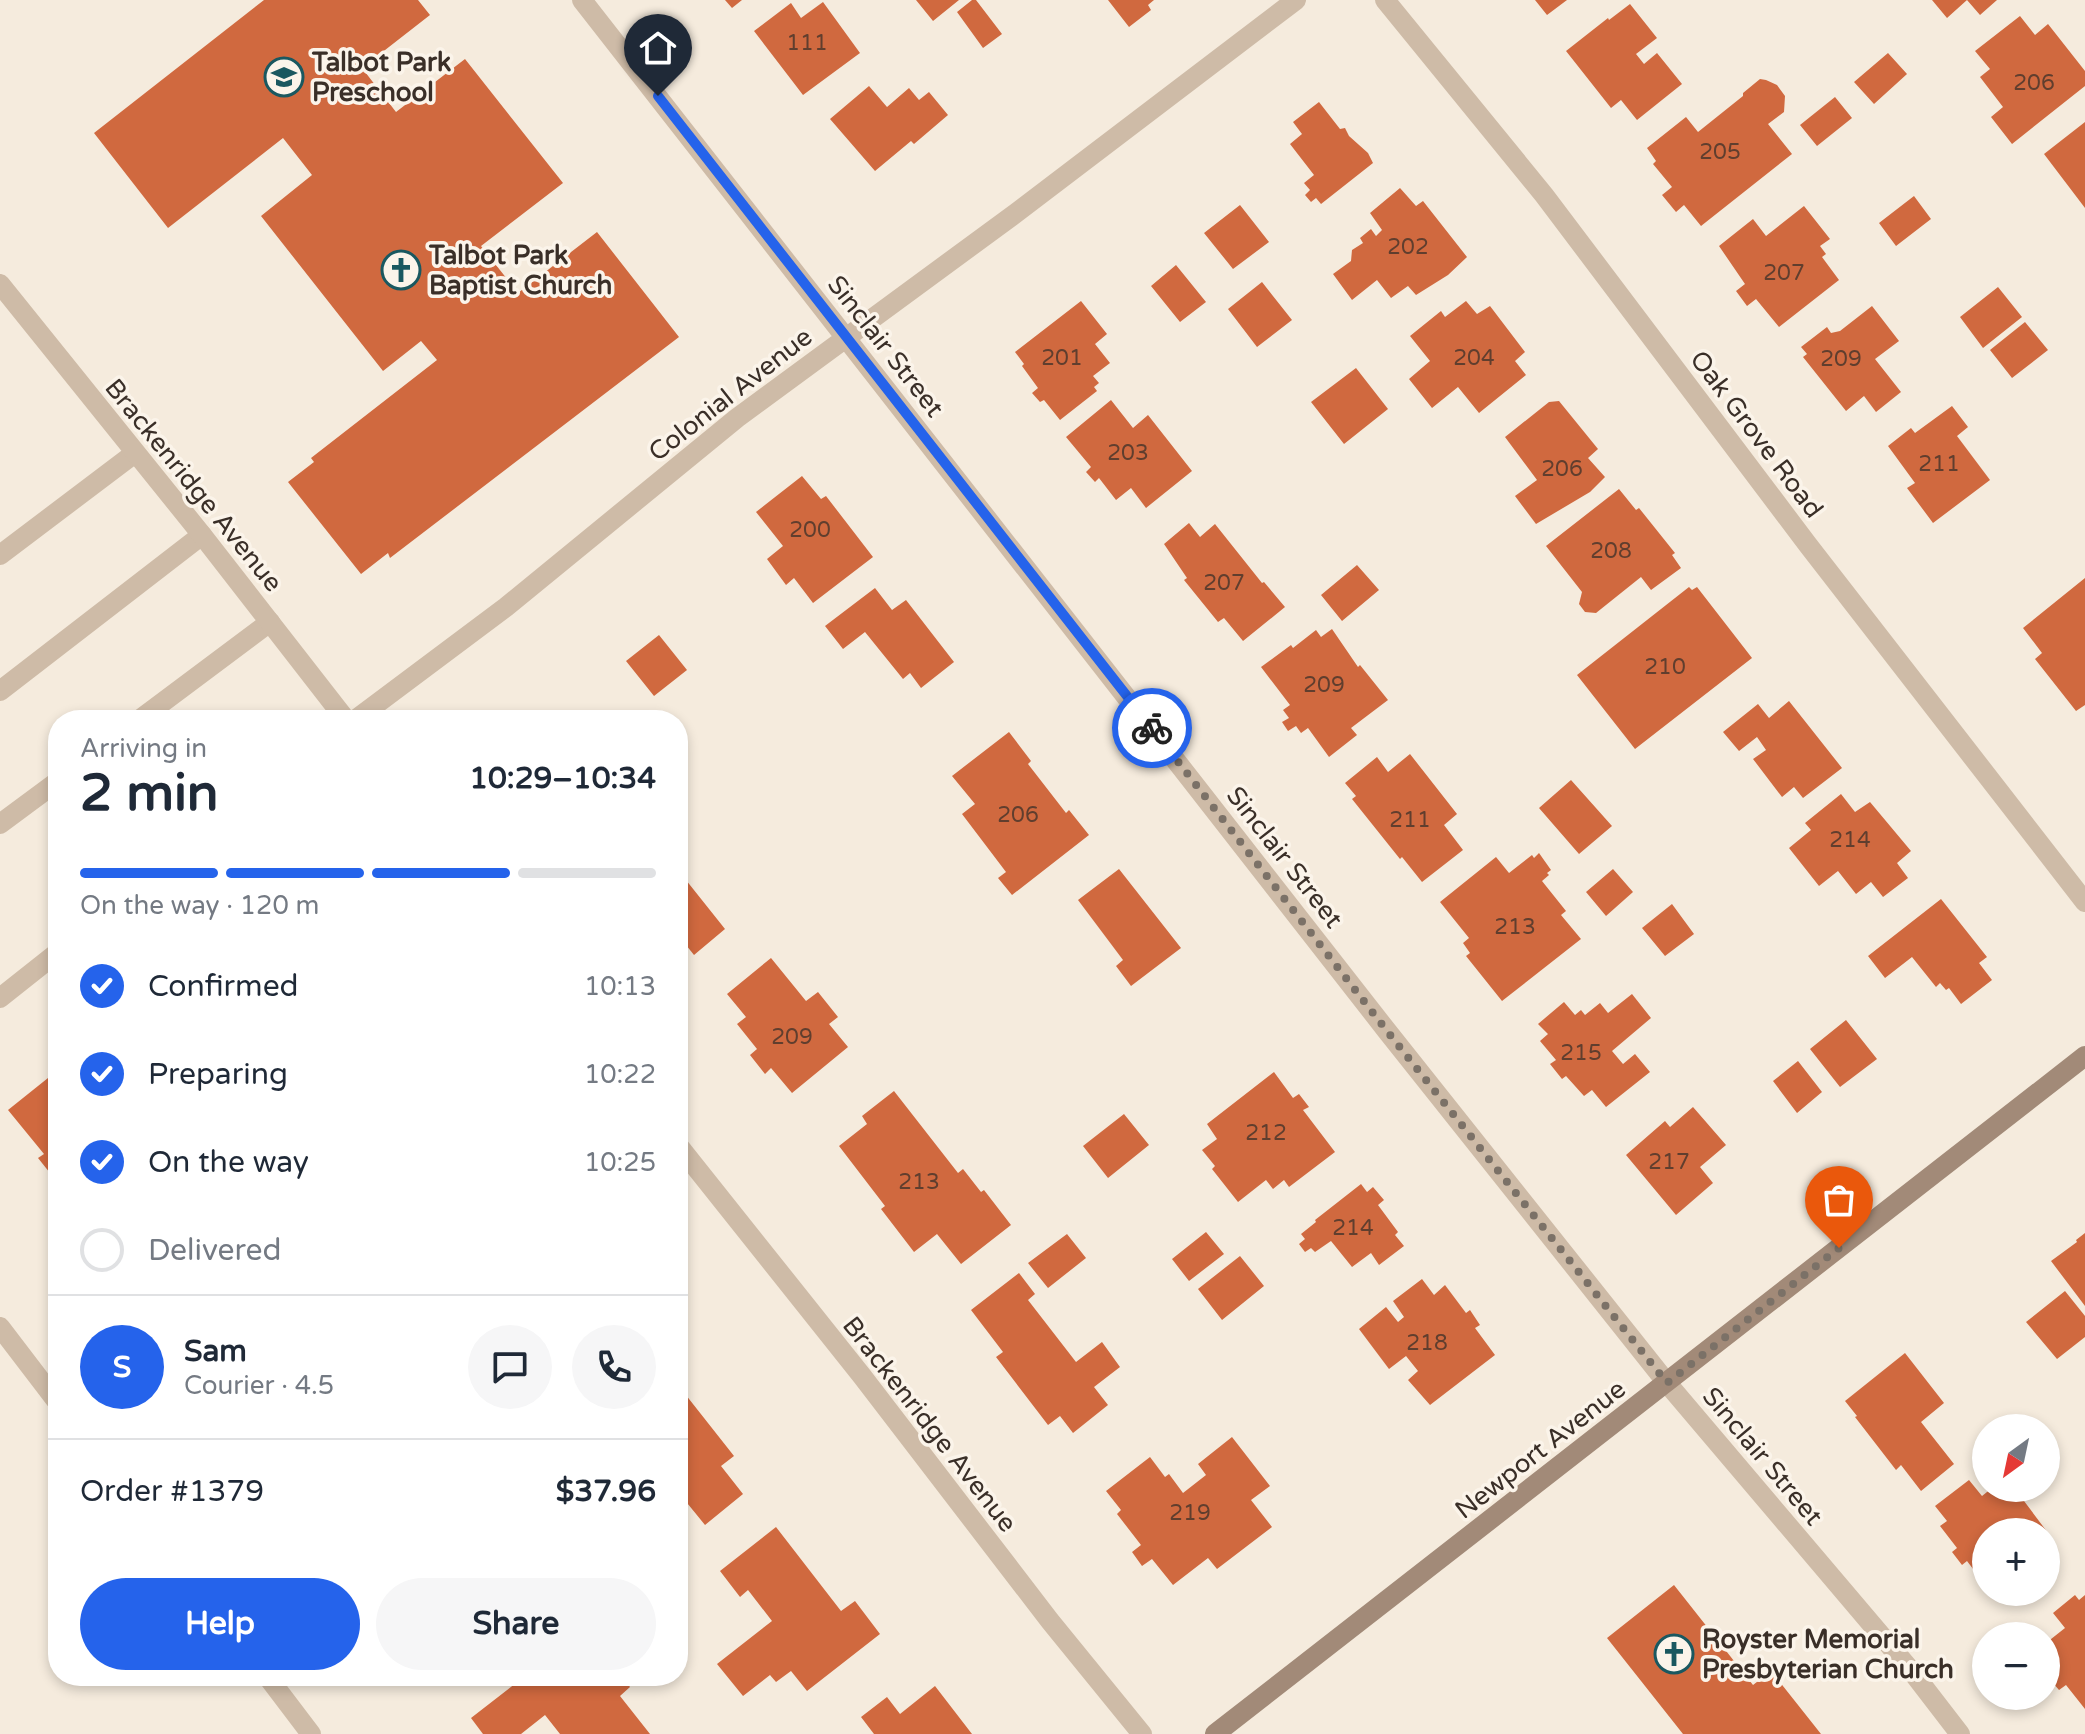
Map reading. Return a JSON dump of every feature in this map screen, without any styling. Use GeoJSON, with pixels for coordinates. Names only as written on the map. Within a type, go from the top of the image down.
{"type":"FeatureCollection","features":[{"type":"Feature","properties":{"kind":"street","name":"Sinclair Street"},"geometry":{"type":"LineString","coordinates":[[582,0],[1387,1031],[1667,1383],[1913,1673],[1960,1734]]}},
{"type":"Feature","properties":{"kind":"street","name":"Colonial Avenue"},"geometry":{"type":"LineString","coordinates":[[368,710],[506,607],[737,418],[1016,213],[1296,0]]}},
{"type":"Feature","properties":{"kind":"street","name":"Oak Grove Road"},"geometry":{"type":"LineString","coordinates":[[1385,0],[1544,195],[1798,532],[2085,902]]}},
{"type":"Feature","properties":{"kind":"street","name":"Brackenridge Avenue"},"geometry":{"type":"LineString","coordinates":[[0,284],[338,710]]}},
{"type":"Feature","properties":{"kind":"street"},"geometry":{"type":"LineString","coordinates":[[0,555],[135,453]]}},
{"type":"Feature","properties":{"kind":"street"},"geometry":{"type":"LineString","coordinates":[[0,691],[202,535]]}},
{"type":"Feature","properties":{"kind":"street"},"geometry":{"type":"LineString","coordinates":[[152,710],[270,622]]}},
{"type":"Feature","properties":{"kind":"street"},"geometry":{"type":"LineString","coordinates":[[0,824],[48,788]]}},
{"type":"Feature","properties":{"kind":"street"},"geometry":{"type":"LineString","coordinates":[[0,998],[48,960]]}},
{"type":"Feature","properties":{"kind":"street","name":"Newport Avenue"},"geometry":{"type":"LineString","coordinates":[[1215,1734],[2085,1056]]}},
{"type":"Feature","properties":{"kind":"street","name":"Brackenridge Avenue"},"geometry":{"type":"LineString","coordinates":[[688,1158],[1142,1734]]}},
{"type":"Feature","properties":{"kind":"street"},"geometry":{"type":"LineString","coordinates":[[0,1327],[48,1390]]}},
{"type":"Feature","properties":{"kind":"street"},"geometry":{"type":"LineString","coordinates":[[275,1686],[311,1734]]}},
{"type":"Feature","properties":{"kind":"building","name":"Talbot Park Baptist Church"},"geometry":{"type":"Polygon","coordinates":[[[264,0],[418,0],[430,15],[362,68],[396,112],[465,59],[563,183],[481,246],[518,293],[597,232],[679,337],[390,558],[388,553],[361,574],[288,482],[314,462],[311,458],[437,360],[421,341],[383,371],[261,216],[312,175],[283,138],[168,228],[94,133],[264,0]]]}},
{"type":"Feature","properties":{"kind":"building"},"geometry":{"type":"Polygon","coordinates":[[[725,0],[742,0],[732,8],[725,0]]]}},
{"type":"Feature","properties":{"kind":"building"},"geometry":{"type":"Polygon","coordinates":[[[916,0],[959,0],[933,21],[916,0]]]}},
{"type":"Feature","properties":{"kind":"building"},"geometry":{"type":"Polygon","coordinates":[[[976,0],[1002,34],[983,48],[957,12],[976,0]]]}},
{"type":"Feature","properties":{"kind":"building"},"geometry":{"type":"Polygon","coordinates":[[[1108,0],[1154,0],[1148,5],[1151,10],[1129,27],[1108,0]]]}},
{"type":"Feature","properties":{"kind":"building"},"geometry":{"type":"Polygon","coordinates":[[[1535,0],[1567,0],[1547,15],[1535,0]]]}},
{"type":"Feature","properties":{"kind":"building"},"geometry":{"type":"Polygon","coordinates":[[[1932,0],[1967,0],[1947,18],[1932,0]]]}},
{"type":"Feature","properties":{"kind":"building"},"geometry":{"type":"Polygon","coordinates":[[[1967,0],[1997,0],[1980,15],[1967,0]]]}},
{"type":"Feature","properties":{"kind":"building"},"geometry":{"type":"Polygon","coordinates":[[[823,2],[860,53],[803,95],[754,31],[791,3],[801,18],[823,2]]]}},
{"type":"Feature","properties":{"kind":"building"},"geometry":{"type":"Polygon","coordinates":[[[1630,4],[1657,38],[1636,54],[1644,64],[1657,53],[1682,84],[1637,120],[1621,100],[1611,108],[1566,51],[1630,4]]]}},
{"type":"Feature","properties":{"kind":"building"},"geometry":{"type":"Polygon","coordinates":[[[2020,16],[2035,35],[2048,24],[2085,71],[2085,86],[2012,144],[1991,117],[2003,107],[1980,77],[1990,69],[1975,51],[2020,16]]]}},
{"type":"Feature","properties":{"kind":"building"},"geometry":{"type":"Polygon","coordinates":[[[1888,53],[1907,74],[1874,104],[1854,82],[1888,53]]]}},
{"type":"Feature","properties":{"kind":"building"},"geometry":{"type":"Polygon","coordinates":[[[1760,79],[1777,85],[1785,96],[1784,112],[1768,124],[1792,154],[1701,226],[1684,205],[1676,212],[1662,195],[1672,187],[1653,164],[1656,161],[1647,148],[1686,117],[1698,132],[1760,79]]]}},
{"type":"Feature","properties":{"kind":"building"},"geometry":{"type":"Polygon","coordinates":[[[869,86],[887,107],[909,88],[919,100],[929,92],[948,115],[875,171],[830,119],[869,86]]]}},
{"type":"Feature","properties":{"kind":"building"},"geometry":{"type":"Polygon","coordinates":[[[1835,97],[1852,118],[1817,146],[1800,125],[1835,97]]]}},
{"type":"Feature","properties":{"kind":"building"},"geometry":{"type":"Polygon","coordinates":[[[1319,102],[1340,129],[1345,128],[1349,136],[1368,153],[1373,163],[1321,204],[1316,198],[1311,202],[1305,195],[1310,190],[1304,183],[1314,175],[1290,144],[1302,134],[1293,122],[1319,102]]]}},
{"type":"Feature","properties":{"kind":"building"},"geometry":{"type":"Polygon","coordinates":[[[2085,122],[2085,208],[2044,154],[2085,122]]]}},
{"type":"Feature","properties":{"kind":"building"},"geometry":{"type":"Polygon","coordinates":[[[1400,188],[1416,206],[1423,201],[1467,257],[1448,275],[1416,295],[1408,286],[1391,298],[1377,280],[1352,300],[1333,274],[1351,261],[1352,250],[1363,243],[1360,238],[1371,229],[1376,236],[1382,230],[1370,213],[1400,188]]]}},
{"type":"Feature","properties":{"kind":"building"},"geometry":{"type":"Polygon","coordinates":[[[1914,196],[1931,219],[1896,246],[1879,223],[1914,196]]]}},
{"type":"Feature","properties":{"kind":"building"},"geometry":{"type":"Polygon","coordinates":[[[1240,205],[1269,242],[1233,269],[1204,233],[1240,205]]]}},
{"type":"Feature","properties":{"kind":"building"},"geometry":{"type":"Polygon","coordinates":[[[1804,206],[1830,239],[1820,246],[1826,254],[1822,257],[1839,280],[1779,327],[1756,299],[1747,306],[1736,291],[1745,284],[1719,246],[1753,219],[1766,236],[1804,206]]]}},
{"type":"Feature","properties":{"kind":"building"},"geometry":{"type":"Polygon","coordinates":[[[1176,265],[1206,302],[1180,322],[1151,286],[1176,265]]]}},
{"type":"Feature","properties":{"kind":"building"},"geometry":{"type":"Polygon","coordinates":[[[1262,282],[1292,320],[1257,347],[1228,309],[1262,282]]]}},
{"type":"Feature","properties":{"kind":"building"},"geometry":{"type":"Polygon","coordinates":[[[1998,287],[2022,317],[1983,348],[1960,317],[1998,287]]]}},
{"type":"Feature","properties":{"kind":"building"},"geometry":{"type":"Polygon","coordinates":[[[1081,301],[1107,334],[1095,344],[1110,363],[1093,376],[1099,383],[1094,387],[1097,391],[1060,420],[1044,400],[1040,402],[1032,393],[1038,388],[1015,352],[1081,301]]]}},
{"type":"Feature","properties":{"kind":"building"},"geometry":{"type":"Polygon","coordinates":[[[1466,301],[1477,314],[1490,306],[1525,352],[1515,361],[1526,375],[1479,413],[1458,387],[1432,408],[1409,379],[1430,361],[1410,336],[1441,311],[1445,317],[1466,301]]]}},
{"type":"Feature","properties":{"kind":"building"},"geometry":{"type":"Polygon","coordinates":[[[1872,306],[1899,341],[1875,359],[1901,392],[1876,412],[1864,396],[1846,411],[1803,357],[1807,354],[1801,347],[1827,327],[1831,333],[1840,331],[1872,306]]]}},
{"type":"Feature","properties":{"kind":"building"},"geometry":{"type":"Polygon","coordinates":[[[2025,322],[2048,350],[2012,378],[1990,350],[2025,322]]]}},
{"type":"Feature","properties":{"kind":"building"},"geometry":{"type":"Polygon","coordinates":[[[1356,368],[1388,409],[1344,444],[1311,402],[1356,368]]]}},
{"type":"Feature","properties":{"kind":"building"},"geometry":{"type":"Polygon","coordinates":[[[1111,400],[1133,428],[1148,415],[1192,471],[1146,508],[1131,488],[1116,500],[1099,478],[1095,482],[1086,472],[1091,467],[1066,437],[1111,400]]]}},
{"type":"Feature","properties":{"kind":"building"},"geometry":{"type":"Polygon","coordinates":[[[1559,401],[1598,449],[1588,458],[1605,477],[1590,492],[1536,524],[1515,496],[1537,480],[1505,437],[1549,402],[1559,401]]]}},
{"type":"Feature","properties":{"kind":"building"},"geometry":{"type":"Polygon","coordinates":[[[1952,406],[1968,427],[1957,436],[1990,480],[1933,523],[1907,488],[1915,483],[1888,446],[1911,428],[1915,433],[1952,406]]]}},
{"type":"Feature","properties":{"kind":"building"},"geometry":{"type":"Polygon","coordinates":[[[802,476],[821,499],[826,496],[873,557],[813,603],[794,578],[786,585],[767,559],[783,546],[756,512],[802,476]]]}},
{"type":"Feature","properties":{"kind":"building"},"geometry":{"type":"Polygon","coordinates":[[[1619,489],[1636,510],[1639,508],[1675,553],[1672,555],[1681,568],[1651,590],[1641,577],[1596,613],[1585,612],[1579,604],[1582,592],[1546,546],[1619,489]]]}},
{"type":"Feature","properties":{"kind":"building"},"geometry":{"type":"Polygon","coordinates":[[[1189,523],[1200,537],[1215,524],[1285,607],[1243,641],[1224,618],[1218,622],[1184,580],[1187,578],[1164,544],[1189,523]]]}},
{"type":"Feature","properties":{"kind":"building"},"geometry":{"type":"Polygon","coordinates":[[[1357,565],[1379,590],[1342,621],[1321,595],[1357,565]]]}},
{"type":"Feature","properties":{"kind":"building"},"geometry":{"type":"Polygon","coordinates":[[[2085,578],[2085,705],[2076,711],[2035,659],[2042,653],[2023,628],[2085,578]]]}},
{"type":"Feature","properties":{"kind":"building"},"geometry":{"type":"Polygon","coordinates":[[[1689,587],[1692,590],[1697,587],[1752,658],[1635,749],[1577,675],[1689,587]]]}},
{"type":"Feature","properties":{"kind":"building"},"geometry":{"type":"Polygon","coordinates":[[[875,588],[892,610],[906,600],[954,662],[921,688],[910,673],[903,679],[865,632],[843,649],[825,626],[875,588]]]}},
{"type":"Feature","properties":{"kind":"building"},"geometry":{"type":"Polygon","coordinates":[[[1332,629],[1358,667],[1360,665],[1388,700],[1351,728],[1357,735],[1329,757],[1308,728],[1301,733],[1296,726],[1288,731],[1282,722],[1289,718],[1283,710],[1290,705],[1261,667],[1316,630],[1321,637],[1332,629]]]}},
{"type":"Feature","properties":{"kind":"building"},"geometry":{"type":"Polygon","coordinates":[[[659,635],[687,670],[654,696],[626,661],[659,635]]]}},
{"type":"Feature","properties":{"kind":"building"},"geometry":{"type":"Polygon","coordinates":[[[1789,701],[1842,768],[1803,798],[1794,787],[1782,797],[1753,759],[1766,750],[1757,737],[1739,751],[1723,732],[1758,704],[1769,718],[1789,701]]]}},
{"type":"Feature","properties":{"kind":"building"},"geometry":{"type":"Polygon","coordinates":[[[1009,732],[1031,761],[1028,764],[1066,813],[1069,810],[1089,835],[1012,895],[998,878],[1006,872],[962,814],[975,804],[952,776],[1009,732]]]}},
{"type":"Feature","properties":{"kind":"building"},"geometry":{"type":"Polygon","coordinates":[[[1410,754],[1457,814],[1444,825],[1463,850],[1422,882],[1352,799],[1356,796],[1345,783],[1377,757],[1388,772],[1410,754]]]}},
{"type":"Feature","properties":{"kind":"building"},"geometry":{"type":"Polygon","coordinates":[[[1571,780],[1612,826],[1579,854],[1539,808],[1571,780]]]}},
{"type":"Feature","properties":{"kind":"building"},"geometry":{"type":"Polygon","coordinates":[[[1841,794],[1855,812],[1870,802],[1911,851],[1897,863],[1908,878],[1883,897],[1871,882],[1856,894],[1838,871],[1819,886],[1789,848],[1811,830],[1805,823],[1841,794]]]}},
{"type":"Feature","properties":{"kind":"building"},"geometry":{"type":"Polygon","coordinates":[[[1539,853],[1551,870],[1542,881],[1566,911],[1561,915],[1581,939],[1502,1001],[1466,956],[1470,953],[1463,943],[1469,938],[1440,902],[1496,857],[1509,873],[1539,853]]]}},
{"type":"Feature","properties":{"kind":"building"},"geometry":{"type":"Polygon","coordinates":[[[1119,869],[1181,948],[1131,986],[1116,966],[1123,960],[1078,900],[1119,869]]]}},
{"type":"Feature","properties":{"kind":"building"},"geometry":{"type":"Polygon","coordinates":[[[1613,869],[1633,892],[1606,916],[1586,892],[1613,869]]]}},
{"type":"Feature","properties":{"kind":"building"},"geometry":{"type":"Polygon","coordinates":[[[688,883],[725,929],[694,955],[688,948],[688,883]]]}},
{"type":"Feature","properties":{"kind":"building"},"geometry":{"type":"Polygon","coordinates":[[[1941,899],[1987,957],[1979,963],[1992,980],[1961,1004],[1949,988],[1946,990],[1940,983],[1936,987],[1912,957],[1885,978],[1868,956],[1941,899]]]}},
{"type":"Feature","properties":{"kind":"building"},"geometry":{"type":"Polygon","coordinates":[[[1672,904],[1694,934],[1665,956],[1642,928],[1672,904]]]}},
{"type":"Feature","properties":{"kind":"building"},"geometry":{"type":"Polygon","coordinates":[[[771,958],[806,1001],[818,992],[838,1017],[829,1024],[848,1047],[792,1093],[771,1068],[765,1074],[750,1055],[757,1049],[737,1024],[746,1017],[727,994],[771,958]]]}},
{"type":"Feature","properties":{"kind":"building"},"geometry":{"type":"Polygon","coordinates":[[[1632,994],[1651,1018],[1612,1051],[1623,1064],[1635,1054],[1650,1072],[1606,1107],[1592,1090],[1584,1096],[1566,1076],[1562,1079],[1550,1064],[1556,1060],[1540,1041],[1548,1034],[1538,1024],[1564,1002],[1575,1015],[1581,1010],[1585,1015],[1600,1003],[1608,1013],[1632,994]]]}},
{"type":"Feature","properties":{"kind":"building"},"geometry":{"type":"Polygon","coordinates":[[[1846,1020],[1877,1059],[1840,1087],[1810,1049],[1846,1020]]]}},
{"type":"Feature","properties":{"kind":"building"},"geometry":{"type":"Polygon","coordinates":[[[1798,1061],[1822,1092],[1797,1113],[1773,1081],[1798,1061]]]}},
{"type":"Feature","properties":{"kind":"building"},"geometry":{"type":"Polygon","coordinates":[[[1274,1072],[1293,1098],[1299,1094],[1309,1107],[1303,1110],[1335,1152],[1289,1187],[1284,1180],[1273,1189],[1266,1180],[1238,1202],[1212,1169],[1215,1166],[1202,1150],[1217,1139],[1207,1124],[1274,1072]]]}},
{"type":"Feature","properties":{"kind":"building"},"geometry":{"type":"Polygon","coordinates":[[[48,1078],[48,1170],[38,1158],[44,1154],[8,1110],[48,1078]]]}},
{"type":"Feature","properties":{"kind":"building"},"geometry":{"type":"Polygon","coordinates":[[[894,1091],[958,1173],[963,1169],[1011,1225],[961,1264],[937,1234],[914,1252],[881,1209],[885,1206],[839,1146],[867,1124],[862,1116],[894,1091]]]}},
{"type":"Feature","properties":{"kind":"building"},"geometry":{"type":"Polygon","coordinates":[[[1693,1107],[1726,1145],[1700,1167],[1713,1183],[1676,1215],[1626,1155],[1665,1121],[1670,1127],[1693,1107]]]}},
{"type":"Feature","properties":{"kind":"building"},"geometry":{"type":"Polygon","coordinates":[[[1124,1114],[1149,1145],[1108,1178],[1083,1146],[1124,1114]]]}},
{"type":"Feature","properties":{"kind":"building"},"geometry":{"type":"Polygon","coordinates":[[[1361,1184],[1367,1192],[1373,1187],[1384,1200],[1378,1205],[1398,1232],[1395,1235],[1404,1246],[1379,1265],[1371,1253],[1352,1267],[1331,1241],[1315,1252],[1311,1248],[1305,1252],[1299,1244],[1305,1239],[1301,1234],[1361,1184]]]}},
{"type":"Feature","properties":{"kind":"building"},"geometry":{"type":"Polygon","coordinates":[[[1206,1232],[1224,1254],[1189,1281],[1172,1259],[1206,1232]]]}},
{"type":"Feature","properties":{"kind":"building"},"geometry":{"type":"Polygon","coordinates":[[[2085,1233],[2085,1306],[2051,1261],[2085,1233]]]}},
{"type":"Feature","properties":{"kind":"building"},"geometry":{"type":"Polygon","coordinates":[[[1067,1234],[1086,1258],[1048,1288],[1028,1263],[1067,1234]]]}},
{"type":"Feature","properties":{"kind":"building"},"geometry":{"type":"Polygon","coordinates":[[[1240,1256],[1264,1286],[1222,1320],[1198,1289],[1240,1256]]]}},
{"type":"Feature","properties":{"kind":"building"},"geometry":{"type":"Polygon","coordinates":[[[1019,1273],[1035,1294],[1028,1300],[1076,1362],[1102,1342],[1120,1367],[1094,1387],[1108,1405],[1073,1433],[1060,1416],[1048,1425],[996,1357],[1003,1352],[971,1310],[1019,1273]]]}},
{"type":"Feature","properties":{"kind":"building"},"geometry":{"type":"Polygon","coordinates":[[[1422,1279],[1434,1295],[1445,1285],[1466,1313],[1470,1310],[1480,1325],[1475,1328],[1495,1355],[1430,1405],[1408,1380],[1418,1371],[1406,1356],[1389,1369],[1359,1329],[1386,1307],[1398,1322],[1404,1317],[1393,1301],[1422,1279]]]}},
{"type":"Feature","properties":{"kind":"building"},"geometry":{"type":"Polygon","coordinates":[[[2065,1291],[2085,1316],[2085,1337],[2057,1359],[2026,1322],[2065,1291]]]}},
{"type":"Feature","properties":{"kind":"building"},"geometry":{"type":"Polygon","coordinates":[[[1905,1353],[1944,1403],[1921,1422],[1954,1464],[1921,1491],[1901,1465],[1896,1470],[1845,1401],[1905,1353]]]}},
{"type":"Feature","properties":{"kind":"building"},"geometry":{"type":"Polygon","coordinates":[[[688,1398],[734,1456],[721,1466],[743,1494],[705,1525],[688,1504],[688,1398]]]}},
{"type":"Feature","properties":{"kind":"building"},"geometry":{"type":"Polygon","coordinates":[[[1232,1437],[1270,1486],[1251,1500],[1272,1527],[1217,1569],[1208,1558],[1173,1585],[1152,1559],[1142,1566],[1132,1552],[1141,1545],[1117,1514],[1121,1510],[1106,1491],[1150,1457],[1165,1477],[1169,1474],[1183,1493],[1206,1475],[1198,1464],[1232,1437]]]}},
{"type":"Feature","properties":{"kind":"building"},"geometry":{"type":"Polygon","coordinates":[[[1969,1480],[1972,1484],[1972,1502],[2025,1502],[2037,1518],[1972,1518],[1972,1568],[1967,1561],[1962,1565],[1952,1552],[1957,1548],[1940,1526],[1947,1521],[1935,1506],[1969,1480]]]}},
{"type":"Feature","properties":{"kind":"building"},"geometry":{"type":"Polygon","coordinates":[[[776,1527],[841,1611],[855,1601],[880,1634],[807,1691],[791,1671],[776,1682],[770,1675],[743,1696],[717,1664],[772,1621],[748,1590],[740,1597],[720,1571],[776,1527]]]}},
{"type":"Feature","properties":{"kind":"building","name":"Royster Memorial Presbyterian Church"},"geometry":{"type":"Polygon","coordinates":[[[1674,1585],[1753,1685],[1771,1671],[1821,1734],[1683,1734],[1607,1638],[1674,1585]]]}},
{"type":"Feature","properties":{"kind":"building"},"geometry":{"type":"Polygon","coordinates":[[[2075,1595],[2079,1600],[2085,1595],[2085,1709],[2066,1685],[2060,1689],[2060,1632],[2065,1628],[2053,1613],[2075,1595]]]}},
{"type":"Feature","properties":{"kind":"building"},"geometry":{"type":"Polygon","coordinates":[[[512,1686],[629,1686],[620,1696],[650,1734],[560,1734],[545,1715],[521,1734],[483,1734],[471,1718],[512,1686]]]}},
{"type":"Feature","properties":{"kind":"building"},"geometry":{"type":"Polygon","coordinates":[[[935,1686],[972,1734],[874,1734],[861,1717],[887,1697],[900,1714],[935,1686]]]}},
{"type":"Feature","properties":{"kind":"way so far"},"geometry":{"type":"LineString","coordinates":[[1152,728],[1387,1031],[1667,1383],[1839,1248]]}},
{"type":"Feature","properties":{"kind":"place","name":"Talbot Park Preschool"},"geometry":{"type":"Point","coordinates":[284,77]}},
{"type":"Feature","properties":{"kind":"place","name":"Talbot Park Baptist Church"},"geometry":{"type":"Point","coordinates":[401,270]}},
{"type":"Feature","properties":{"kind":"place","name":"Royster Memorial Presbyterian Church"},"geometry":{"type":"Point","coordinates":[1674,1654]}},
{"type":"Feature","properties":{"kind":"route"},"geometry":{"type":"LineString","coordinates":[[658,96],[1152,728]]}}]}
